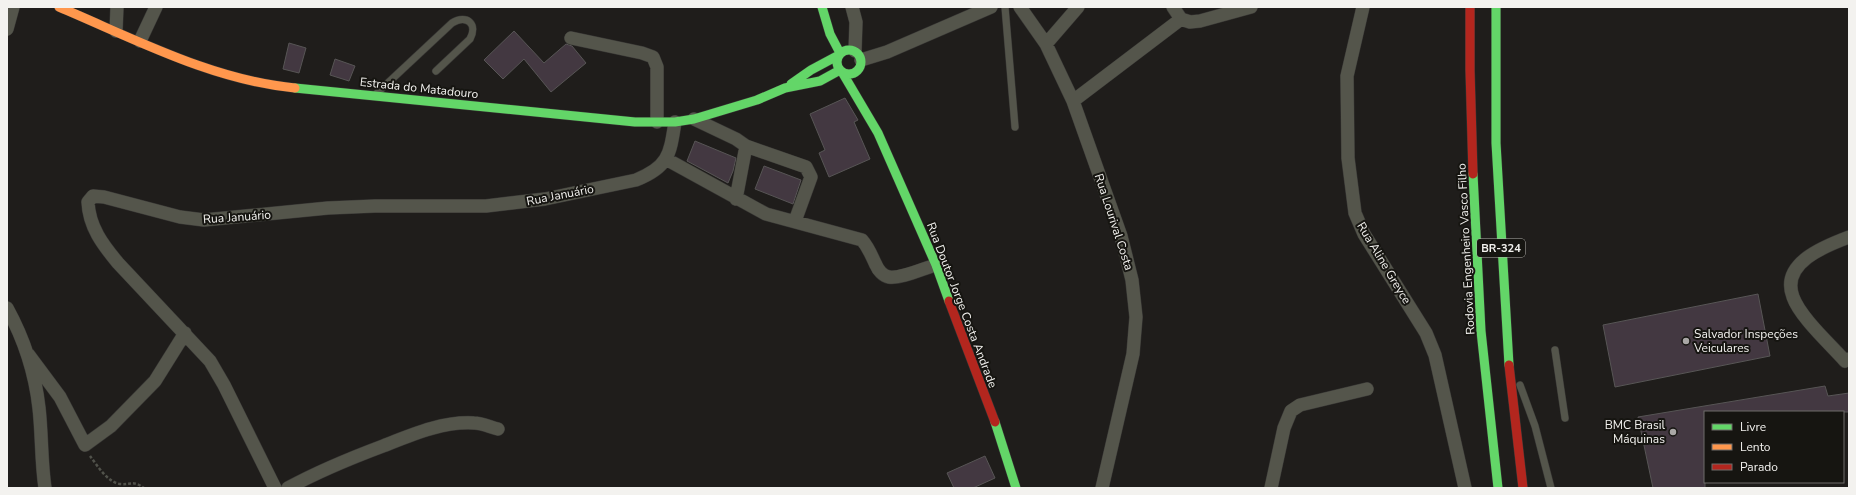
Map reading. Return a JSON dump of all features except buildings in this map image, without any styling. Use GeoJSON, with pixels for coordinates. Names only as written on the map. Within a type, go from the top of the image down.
{"type":"FeatureCollection","features":[{"type":"Feature","properties":{"kind":"main road","name":"Estrada do Matadouro"},"geometry":{"type":"LineString","coordinates":[[59,7],[212,71],[251,82],[283,87],[635,122],[675,122],[694,119],[757,100],[785,88],[811,70],[840,54],[856,57],[853,73],[841,71],[820,81],[785,88]]}},
{"type":"Feature","properties":{"kind":"main road"},"geometry":{"type":"LineString","coordinates":[[822,7],[830,34],[840,54],[836,63],[841,71]]}},
{"type":"Feature","properties":{"kind":"main road"},"geometry":{"type":"LineString","coordinates":[[828,7],[836,20]]}},
{"type":"Feature","properties":{"kind":"main road","name":"Rodovia Engenheiro Vasco Filho"},"geometry":{"type":"LineString","coordinates":[[1470,7],[1469,58],[1475,247],[1492,442],[1498,488]]}},
{"type":"Feature","properties":{"kind":"main road","name":"BR-324"},"geometry":{"type":"LineString","coordinates":[[1496,7],[1496,143],[1507,349],[1523,488]]}},
{"type":"Feature","properties":{"kind":"main road"},"geometry":{"type":"LineString","coordinates":[[844,36],[856,57],[864,80]]}},
{"type":"Feature","properties":{"kind":"main road","name":"Rua Doutor Jorge Costa Andrade"},"geometry":{"type":"LineString","coordinates":[[841,71],[878,133],[936,265],[1002,443],[1016,488]]}},
{"type":"Feature","properties":{"kind":"main road","name":"Rua Doutor Jorge Costa Andrade"},"geometry":{"type":"LineString","coordinates":[[870,101],[878,133]]}},
{"type":"Feature","properties":{"kind":"street"},"geometry":{"type":"LineString","coordinates":[[7,29],[14,7]]}},
{"type":"Feature","properties":{"kind":"street"},"geometry":{"type":"LineString","coordinates":[[116,31],[117,7]]}},
{"type":"Feature","properties":{"kind":"street"},"geometry":{"type":"LineString","coordinates":[[140,41],[156,7]]}},
{"type":"Feature","properties":{"kind":"street"},"geometry":{"type":"LineString","coordinates":[[852,7],[856,22],[856,57],[887,52],[991,7]]}},
{"type":"Feature","properties":{"kind":"street","name":"Rua Lourival Costa"},"geometry":{"type":"LineString","coordinates":[[1020,7],[1046,44],[1073,101],[1121,236],[1132,280],[1136,317],[1133,354],[1102,488]]}},
{"type":"Feature","properties":{"kind":"street"},"geometry":{"type":"LineString","coordinates":[[1046,44],[1078,7]]}},
{"type":"Feature","properties":{"kind":"street"},"geometry":{"type":"LineString","coordinates":[[1173,7],[1181,19],[1190,22],[1200,21],[1251,7]]}},
{"type":"Feature","properties":{"kind":"street","name":"Rua Aline Greyce"},"geometry":{"type":"LineString","coordinates":[[1363,7],[1347,76],[1348,158],[1355,213],[1364,234],[1426,333],[1435,354],[1465,488]]}},
{"type":"Feature","properties":{"kind":"street"},"geometry":{"type":"LineString","coordinates":[[1073,101],[1181,19]]}},
{"type":"Feature","properties":{"kind":"street"},"geometry":{"type":"LineString","coordinates":[[571,38],[642,52],[652,57],[656,67],[657,122]]}},
{"type":"Feature","properties":{"kind":"street"},"geometry":{"type":"LineString","coordinates":[[694,119],[736,139],[746,146],[806,167],[811,177],[795,221]]}},
{"type":"Feature","properties":{"kind":"street","name":"Rua Januário"},"geometry":{"type":"LineString","coordinates":[[276,488],[224,385],[210,361],[118,263],[94,230],[88,212],[88,202],[93,196],[104,196],[180,217],[204,220],[328,208],[375,206],[486,206],[545,199],[636,180],[652,174],[666,159],[670,151],[675,122]]}},
{"type":"Feature","properties":{"kind":"street"},"geometry":{"type":"LineString","coordinates":[[736,199],[746,146]]}},
{"type":"Feature","properties":{"kind":"street"},"geometry":{"type":"LineString","coordinates":[[666,159],[736,199],[766,214],[862,240],[870,250],[876,265],[882,273],[888,277],[897,277],[936,265]]}},
{"type":"Feature","properties":{"kind":"street"},"geometry":{"type":"LineString","coordinates":[[1848,362],[1799,309],[1792,296],[1791,284],[1794,272],[1804,259],[1821,249],[1849,237]]}},
{"type":"Feature","properties":{"kind":"street"},"geometry":{"type":"LineString","coordinates":[[7,308],[28,354],[35,382],[39,408],[44,488]]}},
{"type":"Feature","properties":{"kind":"street"},"geometry":{"type":"LineString","coordinates":[[28,354],[60,397],[85,445],[111,426],[155,381],[185,333]]}},
{"type":"Feature","properties":{"kind":"street"},"geometry":{"type":"LineString","coordinates":[[1271,488],[1284,428],[1291,412],[1300,405],[1367,389]]}},
{"type":"Feature","properties":{"kind":"street"},"geometry":{"type":"LineString","coordinates":[[288,488],[311,476],[414,434],[446,426],[474,423],[498,429]]}},
{"type":"Feature","properties":{"kind":"lane"},"geometry":{"type":"LineString","coordinates":[[1005,7],[1015,127]]}},
{"type":"Feature","properties":{"kind":"lane"},"geometry":{"type":"LineString","coordinates":[[375,95],[452,23],[458,19],[464,19],[470,22],[474,28],[470,39],[436,71]]}},
{"type":"Feature","properties":{"kind":"lane"},"geometry":{"type":"LineString","coordinates":[[1507,349],[1535,426],[1551,488]]}},
{"type":"Feature","properties":{"kind":"lane"},"geometry":{"type":"LineString","coordinates":[[1555,350],[1565,418]]}},
{"type":"Feature","properties":{"kind":"path"},"geometry":{"type":"LineString","coordinates":[[85,445],[100,470],[113,481],[122,484],[132,482],[144,488]]}},
{"type":"Feature","properties":{"kind":"traffic: fast"},"geometry":{"type":"LineString","coordinates":[[822,7],[830,34],[840,53]]}},
{"type":"Feature","properties":{"kind":"traffic: fast"},"geometry":{"type":"LineString","coordinates":[[1496,7],[1496,143],[1509,365]]}},
{"type":"Feature","properties":{"kind":"traffic: fast"},"geometry":{"type":"LineString","coordinates":[[849,50],[854,51],[860,57],[861,62],[860,67],[854,73],[849,74],[844,73],[838,67],[837,62],[838,57],[844,51],[849,50]]}},
{"type":"Feature","properties":{"kind":"traffic: fast"},"geometry":{"type":"LineString","coordinates":[[791,84],[811,70],[839,55]]}},
{"type":"Feature","properties":{"kind":"traffic: fast"},"geometry":{"type":"LineString","coordinates":[[295,88],[635,122],[675,122],[694,119],[757,100],[785,88],[820,81],[840,70]]}},
{"type":"Feature","properties":{"kind":"traffic: fast"},"geometry":{"type":"LineString","coordinates":[[842,72],[878,133],[936,265],[949,301]]}},
{"type":"Feature","properties":{"kind":"traffic: fast"},"geometry":{"type":"LineString","coordinates":[[1473,174],[1481,331],[1498,488]]}},
{"type":"Feature","properties":{"kind":"traffic: fast"},"geometry":{"type":"LineString","coordinates":[[995,422],[1016,488]]}},
{"type":"Feature","properties":{"kind":"traffic: slow"},"geometry":{"type":"LineString","coordinates":[[59,7],[145,45],[204,67],[264,84],[295,88]]}},
{"type":"Feature","properties":{"kind":"traffic: jam"},"geometry":{"type":"LineString","coordinates":[[1470,7],[1473,174]]}},
{"type":"Feature","properties":{"kind":"traffic: jam"},"geometry":{"type":"LineString","coordinates":[[949,301],[995,422]]}},
{"type":"Feature","properties":{"kind":"traffic: jam"},"geometry":{"type":"LineString","coordinates":[[1509,365],[1523,488]]}},
{"type":"Feature","properties":{"kind":"place","name":"Salvador Inspeções Veiculares"},"geometry":{"type":"Point","coordinates":[1686,341]}},
{"type":"Feature","properties":{"kind":"place","name":"BMC Brasil Máquinas"},"geometry":{"type":"Point","coordinates":[1673,432]}}]}
